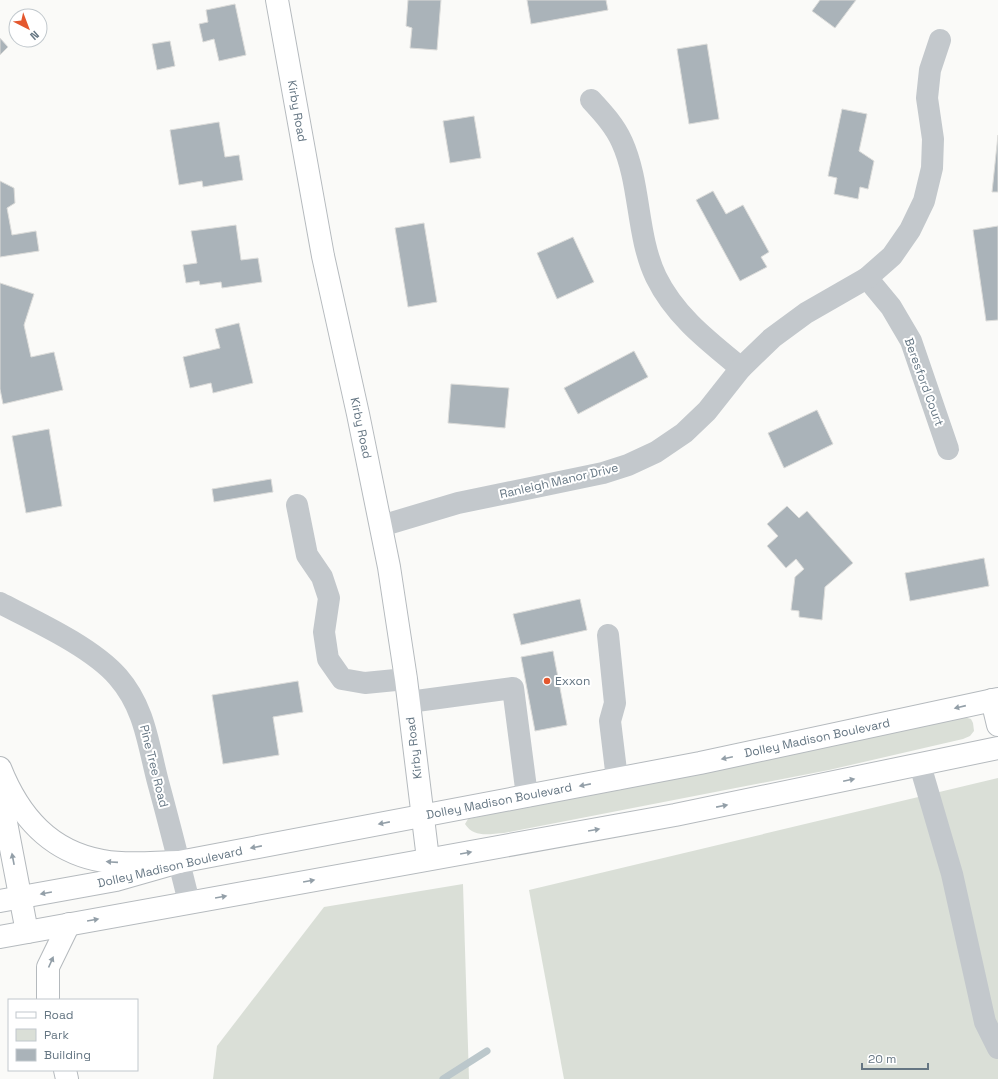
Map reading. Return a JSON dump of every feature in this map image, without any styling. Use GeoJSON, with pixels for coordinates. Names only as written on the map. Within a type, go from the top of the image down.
{"type":"FeatureCollection","features":[{"type":"Feature","properties":{"kind":"main road","name":"Kirby Road"},"geometry":{"type":"LineString","coordinates":[[277,0],[323,256],[381,526],[406,679],[428,859]]}},
{"type":"Feature","properties":{"kind":"main road"},"geometry":{"type":"LineString","coordinates":[[995,699],[998,725]]}},
{"type":"Feature","properties":{"kind":"main road","name":"Dolley Madison Boulevard"},"geometry":{"type":"LineString","coordinates":[[10,899],[116,880],[180,862],[618,779],[782,746],[995,699]]}},
{"type":"Feature","properties":{"kind":"main road"},"geometry":{"type":"LineString","coordinates":[[0,937],[676,815],[998,748]]}},
{"type":"Feature","properties":{"kind":"main road"},"geometry":{"type":"LineString","coordinates":[[0,768],[13,798],[29,820],[49,838],[71,851],[93,859],[115,863],[180,862]]}},
{"type":"Feature","properties":{"kind":"main road"},"geometry":{"type":"LineString","coordinates":[[0,791],[10,899],[28,932]]}},
{"type":"Feature","properties":{"kind":"main road"},"geometry":{"type":"LineString","coordinates":[[48,999],[48,967],[69,924]]}},
{"type":"Feature","properties":{"kind":"street","name":"Ranleigh Manor Drive"},"geometry":{"type":"LineString","coordinates":[[381,526],[458,503],[603,473],[628,465],[656,452],[684,434],[707,411],[740,368],[772,338],[800,317],[867,278],[892,256],[910,230],[924,201],[932,168],[933,139],[928,98],[930,70],[940,40]]}},
{"type":"Feature","properties":{"kind":"street"},"geometry":{"type":"LineString","coordinates":[[591,100],[609,120],[622,142],[630,166],[645,248],[656,277],[673,305],[695,330],[740,368]]}},
{"type":"Feature","properties":{"kind":"street","name":"Beresford Court"},"geometry":{"type":"LineString","coordinates":[[867,278],[890,307],[911,341],[948,450]]}},
{"type":"Feature","properties":{"kind":"street"},"geometry":{"type":"LineString","coordinates":[[297,505],[307,555],[322,578],[329,598],[324,632],[328,659],[342,679],[365,683],[406,679]]}},
{"type":"Feature","properties":{"kind":"street","name":"Pine Tree Road"},"geometry":{"type":"LineString","coordinates":[[0,603],[44,626],[97,658],[117,676],[134,700],[146,726],[155,770],[180,862],[189,902]]}},
{"type":"Feature","properties":{"kind":"street"},"geometry":{"type":"LineString","coordinates":[[608,635],[615,703],[610,721],[618,779]]}},
{"type":"Feature","properties":{"kind":"street"},"geometry":{"type":"LineString","coordinates":[[409,702],[513,688],[527,796]]}},
{"type":"Feature","properties":{"kind":"street"},"geometry":{"type":"LineString","coordinates":[[920,765],[952,874],[985,1022],[998,1048]]}},
{"type":"Feature","properties":{"kind":"green space"},"geometry":{"type":"Polygon","coordinates":[[[964,717],[971,719],[974,731],[970,736],[963,739],[829,770],[504,833],[477,833],[465,824],[468,819],[964,717]]]}},
{"type":"Feature","properties":{"kind":"green space"},"geometry":{"type":"Polygon","coordinates":[[[998,778],[998,1079],[564,1079],[529,890],[998,778]]]}},
{"type":"Feature","properties":{"kind":"green space"},"geometry":{"type":"Polygon","coordinates":[[[463,884],[469,1079],[213,1079],[217,1046],[324,907],[463,884]]]}},
{"type":"Feature","properties":{"kind":"building"},"geometry":{"type":"Polygon","coordinates":[[[408,0],[441,0],[437,50],[410,48],[412,28],[406,26],[408,0]]]}},
{"type":"Feature","properties":{"kind":"building"},"geometry":{"type":"Polygon","coordinates":[[[527,0],[606,0],[608,10],[531,24],[527,0]]]}},
{"type":"Feature","properties":{"kind":"building"},"geometry":{"type":"Polygon","coordinates":[[[820,0],[856,0],[835,28],[812,11],[820,0]]]}},
{"type":"Feature","properties":{"kind":"building"},"geometry":{"type":"Polygon","coordinates":[[[235,4],[246,55],[219,61],[214,39],[203,42],[199,24],[208,22],[206,10],[235,4]]]}},
{"type":"Feature","properties":{"kind":"building"},"geometry":{"type":"Polygon","coordinates":[[[0,38],[8,47],[0,55],[0,38]]]}},
{"type":"Feature","properties":{"kind":"building"},"geometry":{"type":"Polygon","coordinates":[[[170,41],[175,66],[157,70],[152,44],[170,41]]]}},
{"type":"Feature","properties":{"kind":"building"},"geometry":{"type":"Polygon","coordinates":[[[707,44],[719,119],[689,124],[677,49],[707,44]]]}},
{"type":"Feature","properties":{"kind":"building"},"geometry":{"type":"Polygon","coordinates":[[[842,109],[867,114],[859,151],[874,161],[868,189],[860,187],[858,199],[834,194],[837,178],[828,176],[842,109]]]}},
{"type":"Feature","properties":{"kind":"building"},"geometry":{"type":"Polygon","coordinates":[[[474,116],[481,158],[450,163],[443,121],[474,116]]]}},
{"type":"Feature","properties":{"kind":"building"},"geometry":{"type":"Polygon","coordinates":[[[219,122],[225,157],[239,155],[243,180],[203,187],[202,181],[179,185],[170,130],[219,122]]]}},
{"type":"Feature","properties":{"kind":"building"},"geometry":{"type":"Polygon","coordinates":[[[998,135],[998,192],[992,192],[998,135]]]}},
{"type":"Feature","properties":{"kind":"building"},"geometry":{"type":"Polygon","coordinates":[[[0,181],[14,188],[15,203],[7,208],[12,235],[36,231],[39,251],[0,257],[0,181]]]}},
{"type":"Feature","properties":{"kind":"building"},"geometry":{"type":"Polygon","coordinates":[[[713,191],[726,214],[743,205],[769,252],[761,257],[767,267],[740,281],[696,200],[713,191]]]}},
{"type":"Feature","properties":{"kind":"building"},"geometry":{"type":"Polygon","coordinates":[[[424,223],[437,302],[408,307],[395,228],[424,223]]]}},
{"type":"Feature","properties":{"kind":"building"},"geometry":{"type":"Polygon","coordinates":[[[236,225],[241,260],[258,258],[262,282],[222,288],[221,282],[200,285],[199,281],[186,283],[183,265],[197,263],[191,231],[236,225]]]}},
{"type":"Feature","properties":{"kind":"building"},"geometry":{"type":"Polygon","coordinates":[[[998,226],[998,320],[986,321],[973,230],[998,226]]]}},
{"type":"Feature","properties":{"kind":"building"},"geometry":{"type":"Polygon","coordinates":[[[573,237],[594,282],[557,299],[537,253],[573,237]]]}},
{"type":"Feature","properties":{"kind":"building"},"geometry":{"type":"Polygon","coordinates":[[[0,283],[34,294],[24,325],[31,357],[54,352],[63,390],[3,404],[0,389],[0,283]]]}},
{"type":"Feature","properties":{"kind":"building"},"geometry":{"type":"Polygon","coordinates":[[[239,323],[253,383],[213,393],[211,383],[190,388],[183,357],[220,348],[215,329],[239,323]]]}},
{"type":"Feature","properties":{"kind":"building"},"geometry":{"type":"Polygon","coordinates":[[[634,351],[648,377],[578,414],[564,388],[634,351]]]}},
{"type":"Feature","properties":{"kind":"building"},"geometry":{"type":"Polygon","coordinates":[[[451,384],[509,388],[505,428],[448,423],[451,384]]]}},
{"type":"Feature","properties":{"kind":"building"},"geometry":{"type":"Polygon","coordinates":[[[817,410],[833,444],[784,468],[768,433],[817,410]]]}},
{"type":"Feature","properties":{"kind":"building"},"geometry":{"type":"Polygon","coordinates":[[[49,429],[62,506],[26,513],[12,436],[49,429]]]}},
{"type":"Feature","properties":{"kind":"building"},"geometry":{"type":"Polygon","coordinates":[[[271,479],[273,492],[214,502],[212,489],[271,479]]]}},
{"type":"Feature","properties":{"kind":"building"},"geometry":{"type":"Polygon","coordinates":[[[787,506],[799,518],[807,511],[853,563],[825,587],[822,620],[799,617],[799,611],[791,610],[795,577],[804,569],[796,559],[786,568],[767,546],[778,536],[767,524],[787,506]]]}},
{"type":"Feature","properties":{"kind":"building"},"geometry":{"type":"Polygon","coordinates":[[[984,558],[989,586],[910,601],[905,573],[984,558]]]}},
{"type":"Feature","properties":{"kind":"building"},"geometry":{"type":"Polygon","coordinates":[[[580,599],[587,630],[521,645],[513,614],[580,599]]]}},
{"type":"Feature","properties":{"kind":"building"},"geometry":{"type":"Polygon","coordinates":[[[553,651],[567,725],[535,731],[521,657],[553,651]]]}},
{"type":"Feature","properties":{"kind":"building"},"geometry":{"type":"Polygon","coordinates":[[[298,681],[303,712],[273,717],[279,755],[223,764],[212,695],[298,681]]]}},
{"type":"Feature","properties":{"kind":"waterway"},"geometry":{"type":"LineString","coordinates":[[443,1079],[487,1051]]}},
{"type":"Feature","properties":{"kind":"place","name":"Exxon"},"geometry":{"type":"Point","coordinates":[547,681]}}]}
